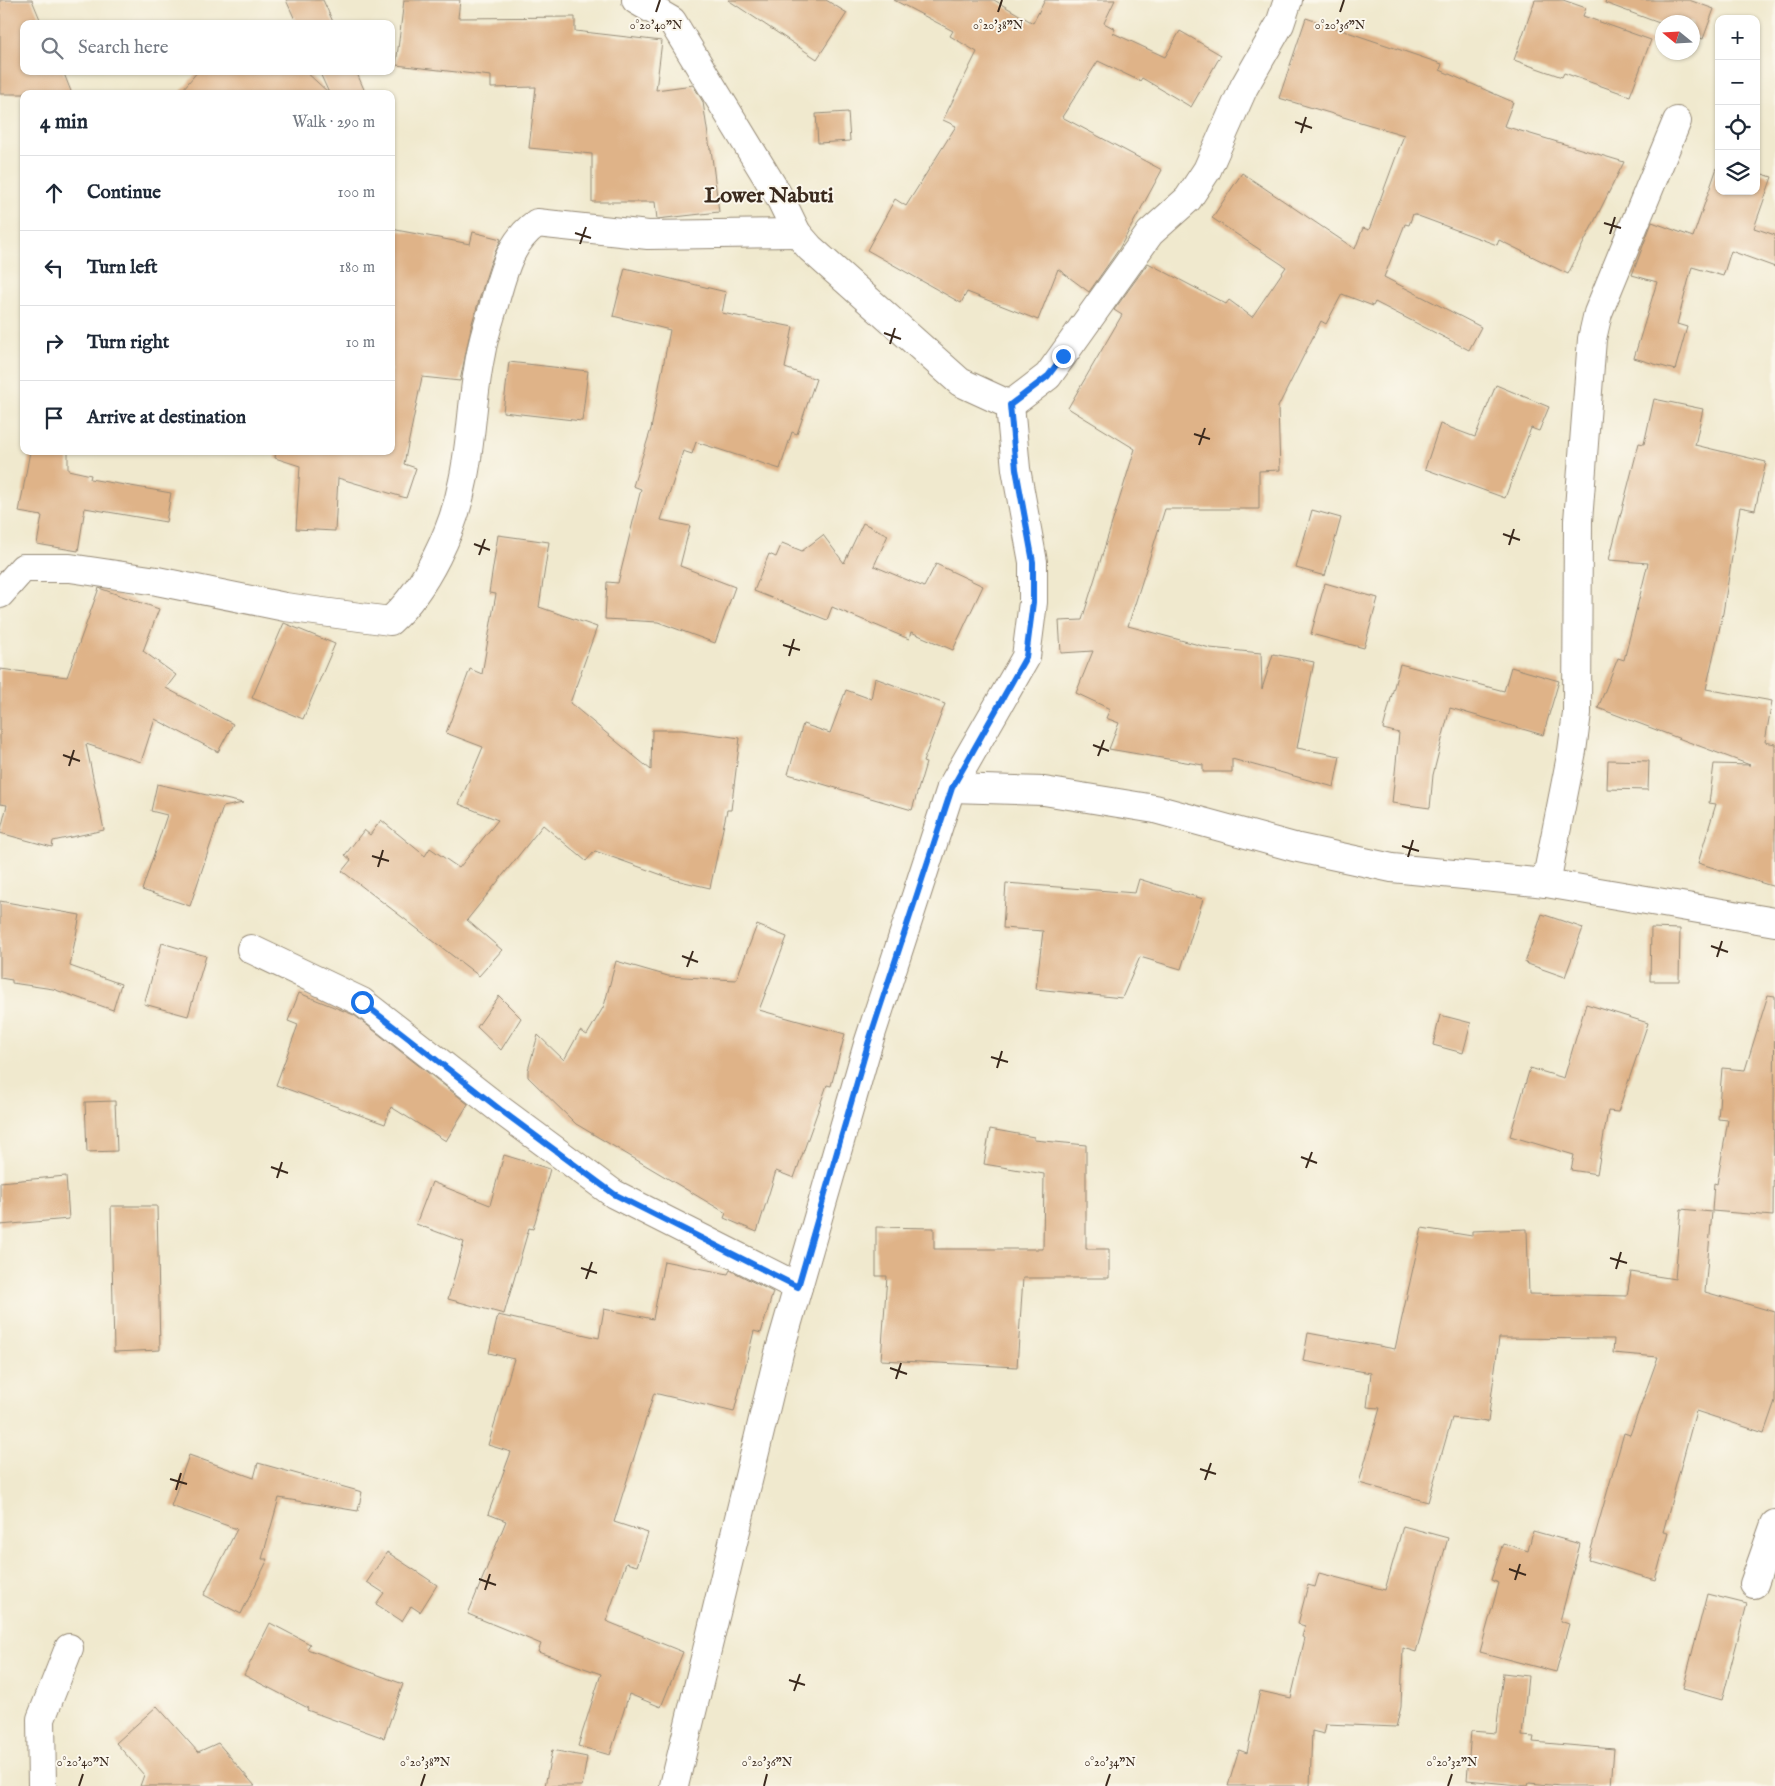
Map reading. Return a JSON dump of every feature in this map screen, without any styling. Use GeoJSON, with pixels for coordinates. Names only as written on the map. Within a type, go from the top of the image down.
{"type":"FeatureCollection","features":[{"type":"Feature","properties":{"kind":"street"},"geometry":{"type":"LineString","coordinates":[[1010,405],[1048,376],[1150,233],[1188,198],[1208,170],[1244,87],[1280,24],[1288,0]]}},
{"type":"Feature","properties":{"kind":"street"},"geometry":{"type":"LineString","coordinates":[[641,1],[672,21],[781,200],[797,233],[810,248],[960,382],[1010,405]]}},
{"type":"Feature","properties":{"kind":"street"},"geometry":{"type":"LineString","coordinates":[[1546,883],[1578,713],[1578,521],[1592,339],[1598,313],[1677,121]]}},
{"type":"Feature","properties":{"kind":"street"},"geometry":{"type":"LineString","coordinates":[[0,594],[23,568],[70,568],[157,582],[285,607],[390,621],[404,608],[422,583],[448,530],[463,482],[479,364],[486,330],[504,267],[524,232],[537,223],[648,235],[797,233]]}},
{"type":"Feature","properties":{"kind":"street"},"geometry":{"type":"LineString","coordinates":[[674,1786],[776,1363],[868,1044],[952,788],[1026,657],[1033,602],[1033,562],[1016,469],[1010,405]]}},
{"type":"Feature","properties":{"kind":"street"},"geometry":{"type":"LineString","coordinates":[[952,788],[1044,791],[1155,809],[1294,847],[1392,868],[1546,883],[1775,922]]}},
{"type":"Feature","properties":{"kind":"street"},"geometry":{"type":"LineString","coordinates":[[250,949],[362,1002],[502,1111],[614,1194],[798,1287]]}},
{"type":"Feature","properties":{"kind":"street"},"geometry":{"type":"LineString","coordinates":[[1754,1584],[1775,1524]]}},
{"type":"Feature","properties":{"kind":"street"},"geometry":{"type":"LineString","coordinates":[[42,1786],[41,1719],[69,1648]]}},
{"type":"Feature","properties":{"kind":"building"},"geometry":{"type":"Polygon","coordinates":[[[0,0],[32,0],[40,20],[20,20],[20,75],[65,75],[70,90],[20,90],[20,94],[0,94],[0,0]]]}},
{"type":"Feature","properties":{"kind":"building"},"geometry":{"type":"Polygon","coordinates":[[[286,0],[323,0],[332,20],[295,20],[286,0]]]}},
{"type":"Feature","properties":{"kind":"building"},"geometry":{"type":"Polygon","coordinates":[[[404,0],[460,0],[458,18],[575,17],[575,31],[662,41],[656,90],[693,85],[703,102],[719,212],[657,219],[655,202],[592,202],[592,154],[529,148],[536,87],[491,88],[491,76],[396,65],[404,0]]]}},
{"type":"Feature","properties":{"kind":"building"},"geometry":{"type":"Polygon","coordinates":[[[728,0],[826,0],[847,13],[817,59],[728,0]]]}},
{"type":"Feature","properties":{"kind":"building"},"geometry":{"type":"Polygon","coordinates":[[[894,0],[994,0],[1033,23],[1045,0],[1115,0],[1104,23],[1115,29],[1113,33],[1165,57],[1180,31],[1221,55],[1191,107],[1142,78],[1140,81],[1098,61],[1062,117],[1162,170],[1119,249],[1089,292],[1058,269],[1038,320],[967,292],[961,303],[867,250],[895,199],[906,206],[956,126],[943,120],[977,52],[950,36],[953,31],[894,0]]]}},
{"type":"Feature","properties":{"kind":"building"},"geometry":{"type":"Polygon","coordinates":[[[1535,0],[1563,0],[1586,8],[1583,16],[1651,40],[1630,96],[1564,73],[1562,77],[1514,60],[1535,0]]]}},
{"type":"Feature","properties":{"kind":"building"},"geometry":{"type":"Polygon","coordinates":[[[1606,0],[1689,0],[1714,9],[1703,39],[1700,38],[1700,15],[1655,15],[1655,21],[1605,3],[1606,0]]]}},
{"type":"Feature","properties":{"kind":"building"},"geometry":{"type":"Polygon","coordinates":[[[1306,18],[1442,64],[1440,70],[1513,102],[1504,126],[1624,162],[1568,274],[1499,240],[1497,245],[1413,214],[1409,225],[1405,224],[1384,277],[1481,327],[1469,350],[1375,302],[1373,306],[1342,294],[1326,324],[1321,321],[1278,407],[1280,470],[1259,471],[1259,509],[1165,509],[1128,626],[1210,648],[1261,653],[1262,689],[1273,654],[1314,662],[1297,748],[1340,756],[1334,787],[1232,759],[1232,772],[1203,772],[1203,765],[1109,749],[1119,723],[1106,718],[1110,709],[1076,693],[1093,651],[1061,653],[1059,621],[1082,620],[1135,449],[1068,408],[1122,315],[1114,310],[1148,263],[1226,304],[1229,300],[1252,317],[1286,267],[1212,218],[1242,173],[1355,249],[1363,228],[1369,230],[1404,135],[1279,98],[1306,18]]]}},
{"type":"Feature","properties":{"kind":"building"},"geometry":{"type":"Polygon","coordinates":[[[195,75],[309,75],[326,90],[182,90],[195,75]]]}},
{"type":"Feature","properties":{"kind":"building"},"geometry":{"type":"Polygon","coordinates":[[[321,75],[358,75],[364,90],[328,90],[321,75]]]}},
{"type":"Feature","properties":{"kind":"building"},"geometry":{"type":"Polygon","coordinates":[[[848,112],[850,141],[818,143],[816,114],[848,112]]]}},
{"type":"Feature","properties":{"kind":"building"},"geometry":{"type":"Polygon","coordinates":[[[1760,173],[1772,177],[1754,228],[1775,235],[1775,267],[1731,251],[1723,276],[1692,267],[1677,324],[1687,327],[1675,370],[1634,358],[1657,282],[1632,275],[1652,222],[1693,237],[1715,174],[1715,195],[1760,195],[1760,173]]]}},
{"type":"Feature","properties":{"kind":"building"},"geometry":{"type":"Polygon","coordinates":[[[395,230],[470,244],[473,232],[501,239],[490,264],[472,323],[460,381],[422,377],[404,464],[416,468],[406,498],[338,478],[335,531],[296,529],[300,466],[275,458],[275,455],[395,455],[395,230]]]}},
{"type":"Feature","properties":{"kind":"building"},"geometry":{"type":"Polygon","coordinates":[[[625,268],[726,292],[722,313],[793,327],[785,368],[816,379],[797,434],[792,432],[780,469],[696,442],[692,454],[683,451],[661,520],[690,526],[680,566],[735,587],[715,643],[658,622],[605,619],[607,582],[618,583],[641,489],[633,486],[651,429],[670,330],[613,316],[625,268]]]}},
{"type":"Feature","properties":{"kind":"building"},"geometry":{"type":"Polygon","coordinates":[[[509,362],[588,371],[582,421],[503,412],[509,362]]]}},
{"type":"Feature","properties":{"kind":"building"},"geometry":{"type":"Polygon","coordinates":[[[1496,385],[1549,407],[1539,431],[1531,428],[1505,498],[1425,469],[1440,424],[1475,437],[1496,385]]]}},
{"type":"Feature","properties":{"kind":"building"},"geometry":{"type":"Polygon","coordinates":[[[1654,399],[1703,409],[1695,445],[1766,462],[1755,510],[1740,507],[1723,613],[1706,689],[1772,701],[1765,742],[1775,744],[1775,887],[1698,863],[1716,804],[1709,803],[1714,764],[1750,765],[1598,708],[1618,658],[1624,660],[1648,563],[1609,560],[1639,443],[1644,444],[1654,399]]]}},
{"type":"Feature","properties":{"kind":"building"},"geometry":{"type":"Polygon","coordinates":[[[29,455],[68,455],[68,470],[91,475],[90,479],[171,493],[166,522],[85,508],[78,551],[37,544],[42,516],[19,512],[29,455]]]}},
{"type":"Feature","properties":{"kind":"building"},"geometry":{"type":"Polygon","coordinates":[[[1312,510],[1341,518],[1325,576],[1296,568],[1312,510]]]}},
{"type":"Feature","properties":{"kind":"building"},"geometry":{"type":"Polygon","coordinates":[[[863,523],[888,535],[874,566],[924,587],[936,564],[983,586],[953,650],[911,632],[909,639],[832,607],[827,620],[754,591],[769,554],[776,557],[782,543],[802,551],[823,535],[844,563],[863,523]]]}},
{"type":"Feature","properties":{"kind":"building"},"geometry":{"type":"Polygon","coordinates":[[[498,535],[549,542],[539,607],[597,627],[570,703],[651,770],[652,730],[682,730],[740,738],[731,810],[727,810],[710,888],[676,880],[595,851],[586,861],[543,825],[467,920],[502,950],[479,976],[342,871],[351,860],[345,855],[364,830],[370,835],[381,820],[425,856],[430,848],[459,868],[498,820],[459,804],[483,747],[446,733],[470,669],[482,674],[496,594],[489,593],[498,535]]]}},
{"type":"Feature","properties":{"kind":"building"},"geometry":{"type":"Polygon","coordinates":[[[1325,583],[1378,598],[1364,648],[1311,634],[1325,583]]]}},
{"type":"Feature","properties":{"kind":"building"},"geometry":{"type":"Polygon","coordinates":[[[99,588],[159,609],[143,651],[176,675],[166,688],[233,724],[218,752],[155,719],[141,762],[86,744],[104,830],[53,841],[52,847],[0,833],[7,805],[0,804],[0,669],[67,677],[99,588]]]}},
{"type":"Feature","properties":{"kind":"building"},"geometry":{"type":"Polygon","coordinates":[[[284,623],[335,644],[303,719],[252,698],[284,623]]]}},
{"type":"Feature","properties":{"kind":"building"},"geometry":{"type":"Polygon","coordinates":[[[1400,664],[1504,691],[1511,667],[1559,681],[1543,735],[1450,708],[1433,775],[1430,808],[1392,803],[1399,733],[1383,729],[1400,664]]]}},
{"type":"Feature","properties":{"kind":"building"},"geometry":{"type":"Polygon","coordinates":[[[875,678],[945,704],[923,762],[926,763],[912,810],[788,774],[803,724],[830,733],[846,690],[871,699],[875,678]]]}},
{"type":"Feature","properties":{"kind":"building"},"geometry":{"type":"Polygon","coordinates":[[[1608,760],[1649,761],[1648,790],[1607,789],[1608,760]]]}},
{"type":"Feature","properties":{"kind":"building"},"geometry":{"type":"Polygon","coordinates":[[[157,784],[243,803],[223,807],[190,906],[142,890],[167,815],[151,811],[157,784]]]}},
{"type":"Feature","properties":{"kind":"building"},"geometry":{"type":"Polygon","coordinates":[[[1139,879],[1203,899],[1181,969],[1140,957],[1122,998],[1036,989],[1043,931],[1003,928],[1006,883],[1135,893],[1139,879]]]}},
{"type":"Feature","properties":{"kind":"building"},"geometry":{"type":"Polygon","coordinates":[[[0,901],[80,915],[70,966],[121,984],[113,1010],[53,989],[12,983],[12,980],[0,978],[0,901]]]}},
{"type":"Feature","properties":{"kind":"building"},"geometry":{"type":"Polygon","coordinates":[[[1542,914],[1583,928],[1565,977],[1525,963],[1542,914]]]}},
{"type":"Feature","properties":{"kind":"building"},"geometry":{"type":"Polygon","coordinates":[[[757,925],[787,937],[759,1010],[845,1034],[831,1086],[827,1085],[794,1178],[776,1171],[757,1232],[724,1218],[726,1213],[576,1124],[528,1077],[528,1070],[538,1035],[564,1060],[580,1031],[587,1035],[604,1006],[616,961],[668,976],[736,980],[757,925]]]}},
{"type":"Feature","properties":{"kind":"building"},"geometry":{"type":"Polygon","coordinates":[[[1651,928],[1680,929],[1679,981],[1650,981],[1651,928]]]}},
{"type":"Feature","properties":{"kind":"building"},"geometry":{"type":"Polygon","coordinates":[[[162,943],[206,956],[188,1016],[144,1004],[162,943]]]}},
{"type":"Feature","properties":{"kind":"building"},"geometry":{"type":"Polygon","coordinates":[[[299,993],[354,1015],[468,1104],[446,1141],[391,1107],[385,1124],[276,1085],[298,1025],[288,1021],[299,993]]]}},
{"type":"Feature","properties":{"kind":"building"},"geometry":{"type":"Polygon","coordinates":[[[1768,995],[1775,996],[1773,1216],[1712,1211],[1714,1183],[1717,1184],[1728,1120],[1718,1119],[1722,1068],[1745,1070],[1768,995]]]}},
{"type":"Feature","properties":{"kind":"building"},"geometry":{"type":"Polygon","coordinates":[[[499,996],[521,1018],[501,1050],[477,1027],[499,996]]]}},
{"type":"Feature","properties":{"kind":"building"},"geometry":{"type":"Polygon","coordinates":[[[1586,1004],[1648,1023],[1618,1112],[1608,1111],[1597,1174],[1571,1170],[1574,1155],[1510,1136],[1530,1068],[1564,1078],[1586,1004]]]}},
{"type":"Feature","properties":{"kind":"building"},"geometry":{"type":"Polygon","coordinates":[[[1440,1015],[1471,1023],[1463,1053],[1433,1045],[1440,1015]]]}},
{"type":"Feature","properties":{"kind":"building"},"geometry":{"type":"Polygon","coordinates":[[[115,1101],[117,1151],[87,1152],[85,1102],[115,1101]]]}},
{"type":"Feature","properties":{"kind":"building"},"geometry":{"type":"Polygon","coordinates":[[[990,1129],[1034,1137],[1034,1140],[1086,1145],[1086,1249],[1109,1249],[1109,1278],[1023,1278],[1017,1367],[881,1360],[887,1276],[876,1276],[876,1227],[934,1228],[934,1249],[1043,1249],[1044,1174],[984,1164],[990,1129]]]}},
{"type":"Feature","properties":{"kind":"building"},"geometry":{"type":"Polygon","coordinates":[[[504,1155],[550,1169],[533,1229],[529,1228],[504,1314],[448,1299],[464,1242],[416,1224],[432,1182],[490,1205],[504,1155]]]}},
{"type":"Feature","properties":{"kind":"building"},"geometry":{"type":"Polygon","coordinates":[[[66,1176],[69,1219],[0,1225],[0,1182],[66,1176]]]}},
{"type":"Feature","properties":{"kind":"building"},"geometry":{"type":"Polygon","coordinates":[[[111,1206],[157,1206],[160,1350],[114,1352],[111,1206]]]}},
{"type":"Feature","properties":{"kind":"building"},"geometry":{"type":"Polygon","coordinates":[[[1681,1209],[1712,1212],[1705,1292],[1775,1312],[1775,1401],[1764,1433],[1696,1411],[1663,1532],[1668,1533],[1655,1580],[1588,1560],[1624,1433],[1630,1435],[1658,1357],[1613,1353],[1614,1339],[1499,1338],[1488,1422],[1452,1418],[1428,1502],[1359,1483],[1380,1408],[1367,1407],[1371,1373],[1303,1361],[1308,1333],[1395,1349],[1422,1228],[1472,1236],[1472,1231],[1527,1229],[1529,1294],[1627,1296],[1631,1272],[1675,1279],[1681,1209]]]}},
{"type":"Feature","properties":{"kind":"building"},"geometry":{"type":"Polygon","coordinates":[[[664,1261],[728,1274],[730,1270],[773,1292],[761,1333],[754,1331],[734,1412],[654,1393],[614,1522],[648,1533],[637,1566],[626,1563],[606,1621],[683,1652],[661,1707],[629,1694],[610,1755],[578,1746],[601,1674],[538,1652],[541,1644],[468,1614],[506,1521],[488,1514],[511,1452],[488,1445],[514,1359],[489,1353],[498,1315],[599,1338],[604,1309],[653,1319],[664,1261]]]}},
{"type":"Feature","properties":{"kind":"building"},"geometry":{"type":"Polygon","coordinates":[[[189,1455],[254,1478],[258,1463],[362,1492],[358,1511],[279,1498],[262,1559],[268,1559],[241,1614],[204,1595],[237,1529],[171,1506],[189,1455]]]}},
{"type":"Feature","properties":{"kind":"building"},"geometry":{"type":"Polygon","coordinates":[[[1403,1526],[1448,1538],[1416,1652],[1403,1648],[1401,1707],[1396,1727],[1326,1724],[1324,1734],[1312,1731],[1310,1786],[1228,1786],[1239,1750],[1247,1753],[1260,1691],[1291,1698],[1305,1638],[1302,1637],[1305,1626],[1298,1624],[1308,1585],[1315,1587],[1319,1573],[1385,1590],[1403,1526]]]}},
{"type":"Feature","properties":{"kind":"building"},"geometry":{"type":"Polygon","coordinates":[[[1533,1531],[1580,1544],[1560,1621],[1569,1624],[1556,1672],[1480,1652],[1499,1583],[1491,1580],[1503,1543],[1528,1551],[1533,1531]]]}},
{"type":"Feature","properties":{"kind":"building"},"geometry":{"type":"Polygon","coordinates":[[[387,1552],[437,1585],[420,1612],[411,1606],[402,1621],[376,1604],[384,1593],[367,1582],[387,1552]]]}},
{"type":"Feature","properties":{"kind":"building"},"geometry":{"type":"Polygon","coordinates":[[[1707,1594],[1747,1604],[1722,1700],[1683,1689],[1707,1594]]]}},
{"type":"Feature","properties":{"kind":"building"},"geometry":{"type":"Polygon","coordinates":[[[270,1623],[310,1644],[307,1649],[403,1684],[384,1738],[307,1710],[308,1708],[244,1675],[270,1623]]]}},
{"type":"Feature","properties":{"kind":"building"},"geometry":{"type":"Polygon","coordinates":[[[1503,1673],[1528,1676],[1522,1736],[1534,1737],[1533,1742],[1614,1749],[1611,1786],[1560,1786],[1529,1783],[1528,1786],[1467,1780],[1471,1731],[1496,1733],[1503,1673]]]}},
{"type":"Feature","properties":{"kind":"building"},"geometry":{"type":"Polygon","coordinates":[[[157,1706],[198,1752],[218,1743],[255,1786],[140,1786],[144,1775],[116,1743],[157,1706]]]}},
{"type":"Feature","properties":{"kind":"building"},"geometry":{"type":"Polygon","coordinates":[[[552,1750],[587,1757],[582,1786],[545,1786],[552,1750]]]}},
{"type":"Feature","properties":{"kind":"district","name":"Lower Nabuti"},"geometry":{"type":"Point","coordinates":[769,196]}},
{"type":"Feature","properties":{"kind":"route"},"geometry":{"type":"LineString","coordinates":[[362,1002],[502,1111],[614,1194],[798,1287],[868,1044],[952,788],[1026,657],[1033,602],[1033,562],[1016,469],[1010,405],[1048,376],[1063,356]]}}]}
